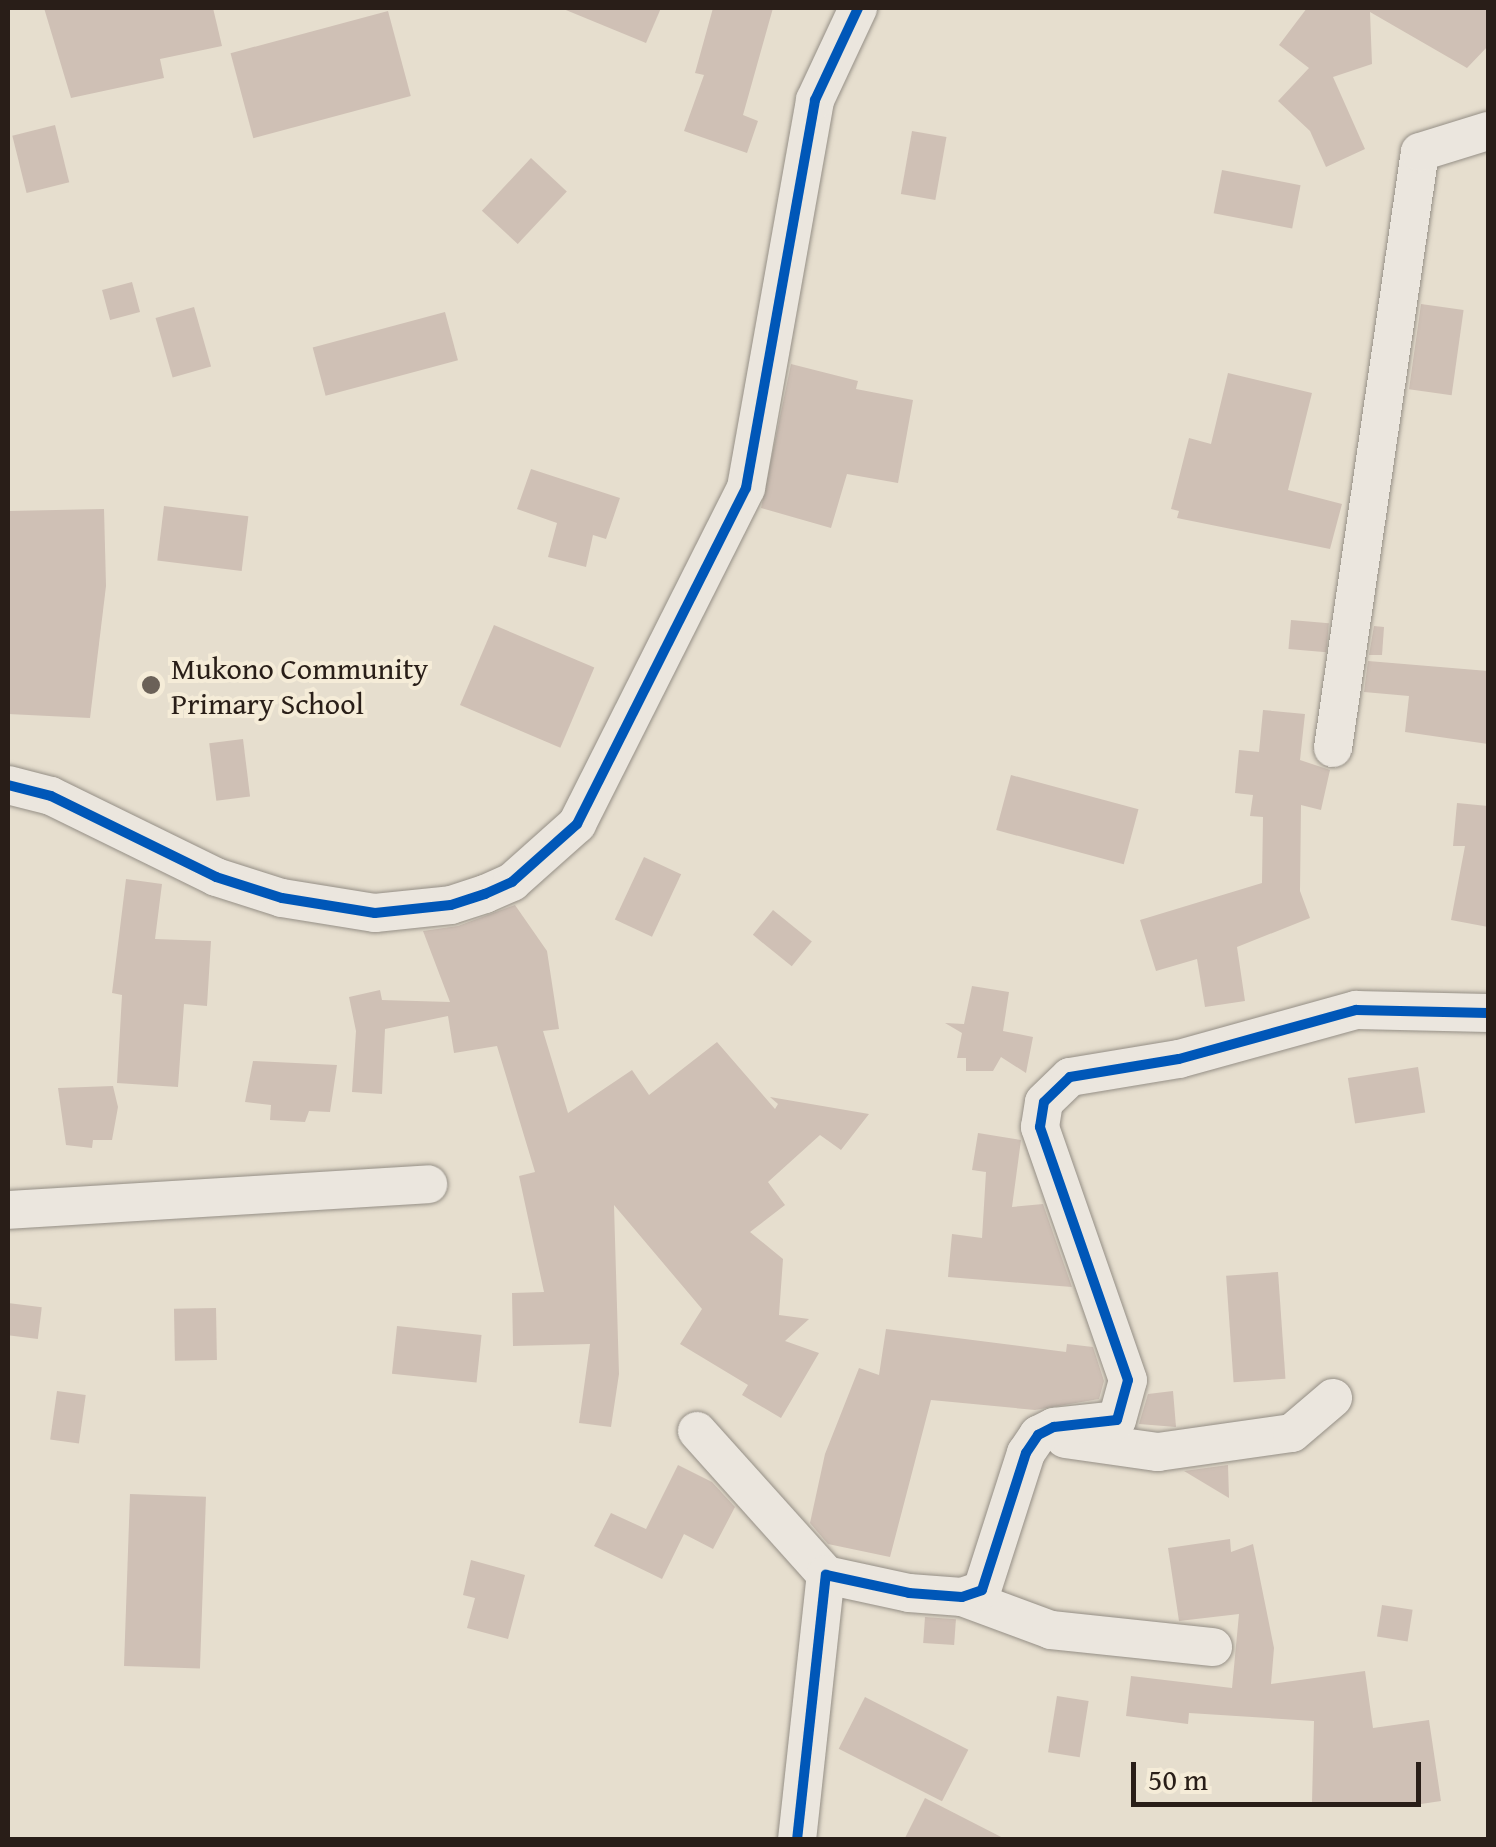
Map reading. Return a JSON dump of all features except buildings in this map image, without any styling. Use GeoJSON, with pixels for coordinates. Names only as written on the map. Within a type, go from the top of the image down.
{"type":"FeatureCollection","features":[{"type":"Feature","properties":{"kind":"street"},"geometry":{"type":"LineString","coordinates":[[8,785],[51,796],[216,877],[282,898],[375,913],[452,905],[485,894],[512,882],[578,824],[746,488],[815,100],[858,8]]}},
{"type":"Feature","properties":{"kind":"street"},"geometry":{"type":"LineString","coordinates":[[1333,748],[1420,152],[1488,130]]}},
{"type":"Feature","properties":{"kind":"street"},"geometry":{"type":"LineString","coordinates":[[962,1598],[982,1590],[1026,1453],[1038,1435],[1054,1427],[1117,1420],[1128,1380],[1040,1127],[1042,1106],[1054,1090],[1070,1077],[1179,1059],[1356,1010],[1488,1012]]}},
{"type":"Feature","properties":{"kind":"street"},"geometry":{"type":"LineString","coordinates":[[8,1210],[428,1184]]}},
{"type":"Feature","properties":{"kind":"street"},"geometry":{"type":"LineString","coordinates":[[1038,1435],[1158,1452],[1292,1433],[1333,1398]]}},
{"type":"Feature","properties":{"kind":"street"},"geometry":{"type":"LineString","coordinates":[[698,1431],[826,1574],[962,1598],[1052,1630],[1213,1647]]}},
{"type":"Feature","properties":{"kind":"street"},"geometry":{"type":"LineString","coordinates":[[796,1840],[826,1574]]}},
{"type":"Feature","properties":{"kind":"cycle path"},"geometry":{"type":"LineString","coordinates":[[8,785],[51,796],[216,877],[282,898],[375,913],[451,905],[485,894],[512,882],[577,824],[746,488],[815,100],[858,8]]}},
{"type":"Feature","properties":{"kind":"cycle path"},"geometry":{"type":"LineString","coordinates":[[797,1840],[826,1575],[909,1593],[962,1597],[982,1590],[1026,1453],[1038,1435],[1054,1427],[1117,1420],[1128,1380],[1040,1127],[1044,1102],[1070,1077],[1179,1059],[1356,1010],[1488,1013]]}},
{"type":"Feature","properties":{"kind":"place","name":"Mukono Community Primary School"},"geometry":{"type":"Point","coordinates":[151,685]}}]}
